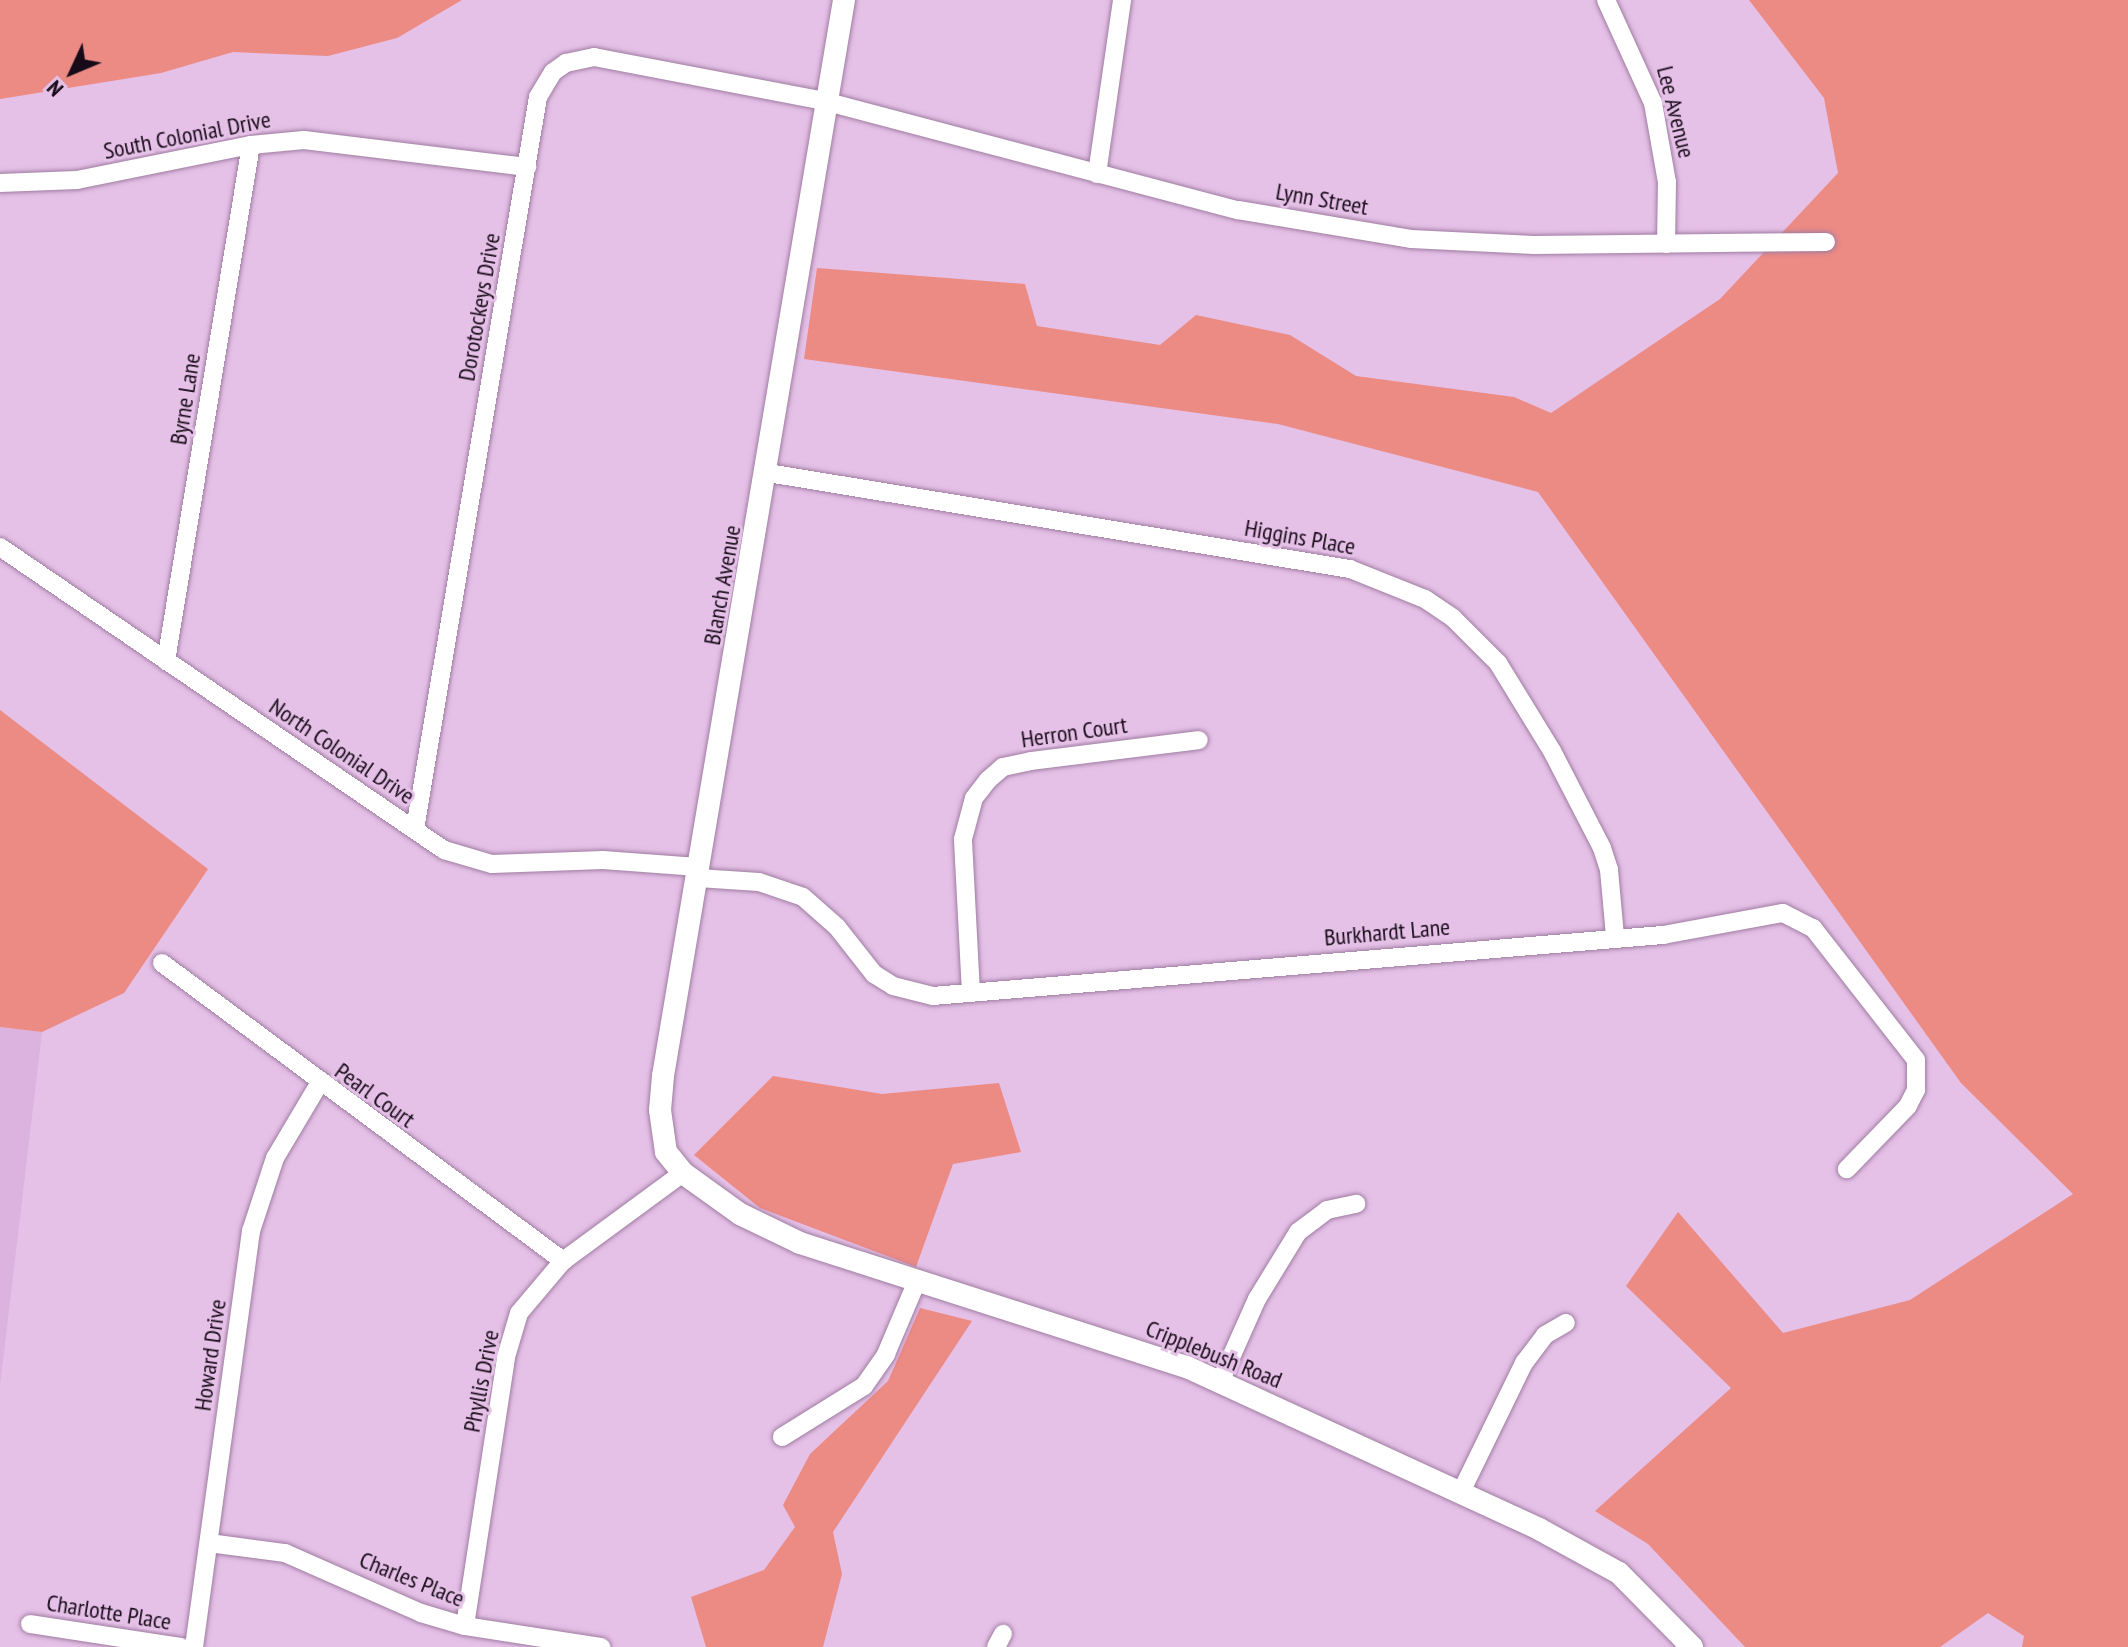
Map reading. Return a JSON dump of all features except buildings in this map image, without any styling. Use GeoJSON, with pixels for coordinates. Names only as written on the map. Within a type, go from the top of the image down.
{"type":"FeatureCollection","features":[{"type":"Feature","properties":{"kind":"main road","name":"Blanch Avenue"},"geometry":{"type":"LineString","coordinates":[[683,1173],[666,1152],[660,1110],[768,473],[824,101],[844,0]]}},
{"type":"Feature","properties":{"kind":"main road","name":"Cripplebush Road"},"geometry":{"type":"LineString","coordinates":[[683,1173],[769,1229],[917,1281],[1067,1327],[1220,1382],[1461,1492],[1619,1573],[1692,1647]]}},
{"type":"Feature","properties":{"kind":"street"},"geometry":{"type":"LineString","coordinates":[[1097,174],[1122,0]]}},
{"type":"Feature","properties":{"kind":"street","name":"Lee Avenue"},"geometry":{"type":"LineString","coordinates":[[1606,0],[1653,103],[1667,182],[1666,244]]}},
{"type":"Feature","properties":{"kind":"street","name":"Dorotockeys Drive"},"geometry":{"type":"LineString","coordinates":[[415,829],[527,167],[544,84],[553,72],[580,58],[824,101]]}},
{"type":"Feature","properties":{"kind":"street","name":"Lynn Street"},"geometry":{"type":"LineString","coordinates":[[824,101],[1238,210],[1411,239],[1534,245],[1826,242]]}},
{"type":"Feature","properties":{"kind":"street","name":"South Colonial Drive"},"geometry":{"type":"LineString","coordinates":[[0,183],[114,174],[251,145],[304,140],[527,167]]}},
{"type":"Feature","properties":{"kind":"street","name":"Byrne Lane"},"geometry":{"type":"LineString","coordinates":[[166,661],[251,145]]}},
{"type":"Feature","properties":{"kind":"street","name":"Higgins Place"},"geometry":{"type":"LineString","coordinates":[[768,473],[1350,569],[1425,599],[1453,618],[1498,663],[1552,751],[1605,859],[1615,936]]}},
{"type":"Feature","properties":{"kind":"street","name":"North Colonial Drive"},"geometry":{"type":"LineString","coordinates":[[0,547],[444,850],[492,864],[603,860],[698,873]]}},
{"type":"Feature","properties":{"kind":"street","name":"Herron Court"},"geometry":{"type":"LineString","coordinates":[[971,993],[963,839],[974,798],[988,780],[1003,767],[1031,761],[1199,740]]}},
{"type":"Feature","properties":{"kind":"street","name":"Burkhardt Lane"},"geometry":{"type":"LineString","coordinates":[[698,873],[759,882],[803,897],[837,927],[867,967],[893,986],[933,996],[1700,930],[1767,912],[1783,913],[1813,928],[1910,1048],[1918,1074],[1908,1106],[1847,1169]]}},
{"type":"Feature","properties":{"kind":"street","name":"Pearl Court"},"geometry":{"type":"LineString","coordinates":[[162,963],[319,1084],[563,1261]]}},
{"type":"Feature","properties":{"kind":"street","name":"Howard Drive"},"geometry":{"type":"LineString","coordinates":[[194,1647],[251,1231],[275,1158],[319,1084]]}},
{"type":"Feature","properties":{"kind":"street","name":"Phyllis Drive"},"geometry":{"type":"LineString","coordinates":[[465,1626],[506,1357],[519,1313],[563,1261],[683,1173]]}},
{"type":"Feature","properties":{"kind":"street"},"geometry":{"type":"LineString","coordinates":[[1220,1382],[1263,1286],[1298,1232],[1327,1210],[1356,1204]]}},
{"type":"Feature","properties":{"kind":"street"},"geometry":{"type":"LineString","coordinates":[[782,1437],[864,1386],[886,1354],[917,1281]]}},
{"type":"Feature","properties":{"kind":"street"},"geometry":{"type":"LineString","coordinates":[[1461,1492],[1524,1363],[1545,1335],[1566,1323]]}},
{"type":"Feature","properties":{"kind":"street","name":"Charles Place"},"geometry":{"type":"LineString","coordinates":[[209,1543],[285,1553],[421,1613],[465,1626],[601,1647]]}},
{"type":"Feature","properties":{"kind":"street","name":"Charlotte Place"},"geometry":{"type":"LineString","coordinates":[[30,1624],[181,1647]]}},
{"type":"Feature","properties":{"kind":"shaded area"},"geometry":{"type":"Polygon","coordinates":[[[0,0],[462,0],[397,38],[328,56],[233,52],[161,73],[0,99],[0,0]]]}},
{"type":"Feature","properties":{"kind":"shaded area"},"geometry":{"type":"Polygon","coordinates":[[[1749,0],[2128,0],[2128,1647],[2022,1647],[2024,1636],[1988,1613],[1940,1647],[1745,1647],[1648,1544],[1595,1511],[1731,1388],[1626,1286],[1678,1212],[1783,1333],[1910,1300],[2073,1194],[1961,1083],[1538,492],[1278,424],[804,359],[817,268],[1025,284],[1037,326],[1160,345],[1196,315],[1290,335],[1356,376],[1514,397],[1551,413],[1720,299],[1838,173],[1824,98],[1749,0]]]}},
{"type":"Feature","properties":{"kind":"shaded area"},"geometry":{"type":"Polygon","coordinates":[[[0,710],[208,869],[124,993],[42,1032],[0,1027],[0,710]]]}},
{"type":"Feature","properties":{"kind":"shaded area"},"geometry":{"type":"Polygon","coordinates":[[[0,1027],[42,1032],[0,1386],[0,1027]]]}},
{"type":"Feature","properties":{"kind":"shaded area"},"geometry":{"type":"Polygon","coordinates":[[[773,1076],[882,1094],[999,1083],[1021,1152],[953,1164],[916,1267],[760,1208],[694,1155],[773,1076]]]}},
{"type":"Feature","properties":{"kind":"shaded area"},"geometry":{"type":"Polygon","coordinates":[[[920,1308],[972,1321],[833,1532],[842,1574],[823,1647],[706,1647],[691,1597],[764,1570],[795,1527],[783,1505],[810,1454],[888,1381],[920,1308]]]}}]}
